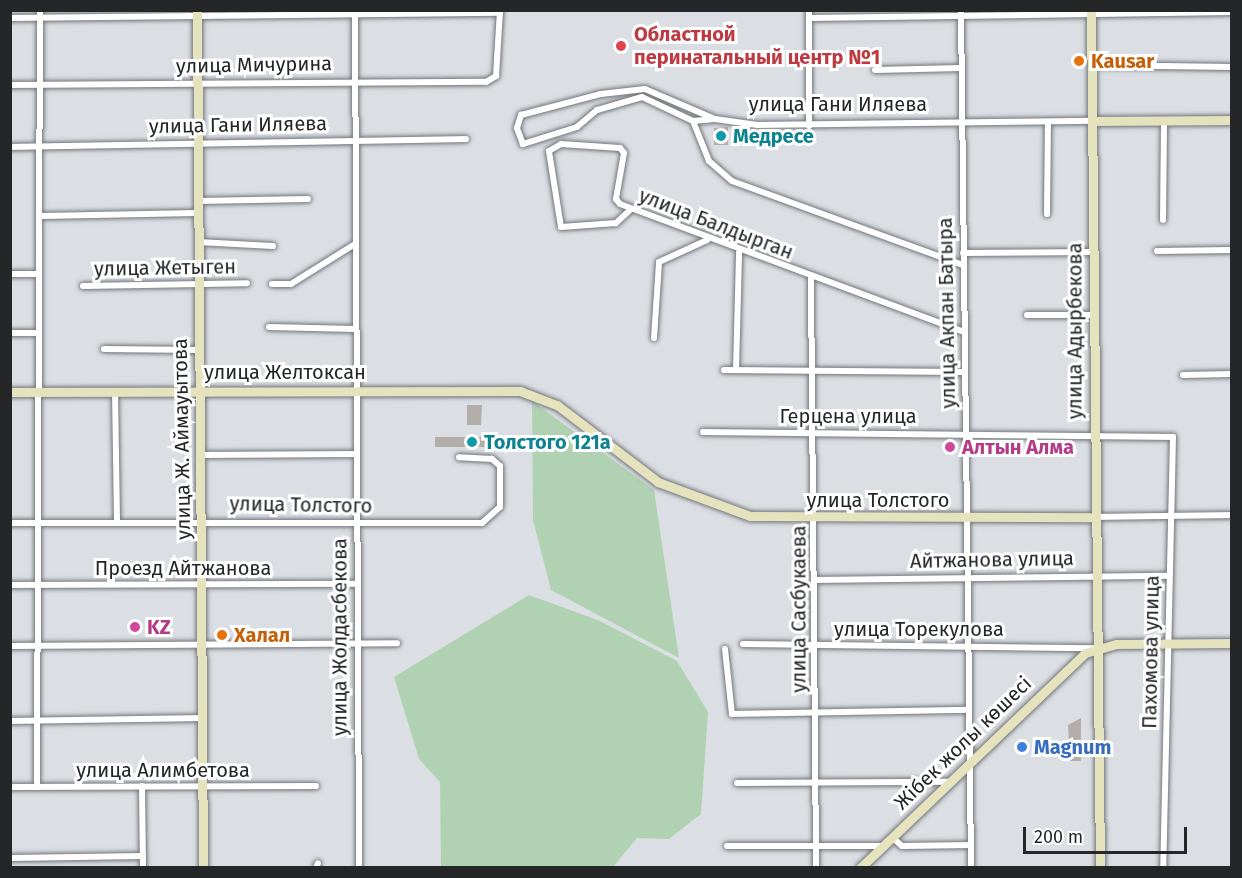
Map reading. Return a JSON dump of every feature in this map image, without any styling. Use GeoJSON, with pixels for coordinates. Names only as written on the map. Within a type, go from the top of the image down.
{"type":"FeatureCollection","features":[{"type":"Feature","properties":{"kind":"street"},"geometry":{"type":"LineString","coordinates":[[10,18],[40,14],[500,12]]}},
{"type":"Feature","properties":{"kind":"street","name":"улица Мичурина"},"geometry":{"type":"LineString","coordinates":[[10,85],[355,79],[486,82],[496,76],[500,12]]}},
{"type":"Feature","properties":{"kind":"street","name":"улица Адырбекова"},"geometry":{"type":"LineString","coordinates":[[1091,12],[1093,517],[1100,867]]}},
{"type":"Feature","properties":{"kind":"street"},"geometry":{"type":"LineString","coordinates":[[809,126],[809,14],[1232,12]]}},
{"type":"Feature","properties":{"kind":"street","name":"улица Ж. Аймауытова"},"geometry":{"type":"LineString","coordinates":[[197,13],[203,867]]}},
{"type":"Feature","properties":{"kind":"street","name":"улица Жолдасбекова"},"geometry":{"type":"LineString","coordinates":[[355,13],[355,646],[359,867]]}},
{"type":"Feature","properties":{"kind":"street","name":"улица Акпан Батыра"},"geometry":{"type":"LineString","coordinates":[[961,13],[965,518],[972,867]]}},
{"type":"Feature","properties":{"kind":"street"},"geometry":{"type":"LineString","coordinates":[[37,787],[40,645],[36,333],[41,216],[38,147],[40,14]]}},
{"type":"Feature","properties":{"kind":"street"},"geometry":{"type":"LineString","coordinates":[[1091,65],[1232,67]]}},
{"type":"Feature","properties":{"kind":"street"},"geometry":{"type":"LineString","coordinates":[[875,70],[961,68]]}},
{"type":"Feature","properties":{"kind":"street","name":"улица Гани Иляева"},"geometry":{"type":"LineString","coordinates":[[691,120],[642,97],[597,110],[577,127],[523,144],[517,128],[521,115],[601,94],[645,89],[715,119],[809,126],[962,122],[1232,120]]}},
{"type":"Feature","properties":{"kind":"street"},"geometry":{"type":"LineString","coordinates":[[715,119],[691,120],[709,161],[732,181],[963,265]]}},
{"type":"Feature","properties":{"kind":"street"},"geometry":{"type":"LineString","coordinates":[[1162,220],[1164,121]]}},
{"type":"Feature","properties":{"kind":"street"},"geometry":{"type":"LineString","coordinates":[[1047,214],[1048,122]]}},
{"type":"Feature","properties":{"kind":"street","name":"улица Гани Иляева"},"geometry":{"type":"LineString","coordinates":[[10,147],[466,139]]}},
{"type":"Feature","properties":{"kind":"street","name":"улица Балдырган"},"geometry":{"type":"LineString","coordinates":[[631,209],[616,223],[561,227],[549,154],[561,144],[623,150],[616,199],[631,209],[739,252],[964,332]]}},
{"type":"Feature","properties":{"kind":"street"},"geometry":{"type":"LineString","coordinates":[[197,201],[308,199]]}},
{"type":"Feature","properties":{"kind":"street"},"geometry":{"type":"LineString","coordinates":[[41,216],[197,213]]}},
{"type":"Feature","properties":{"kind":"street"},"geometry":{"type":"LineString","coordinates":[[654,338],[659,262],[707,240]]}},
{"type":"Feature","properties":{"kind":"street"},"geometry":{"type":"LineString","coordinates":[[198,242],[273,246]]}},
{"type":"Feature","properties":{"kind":"street"},"geometry":{"type":"LineString","coordinates":[[272,284],[291,284],[355,244]]}},
{"type":"Feature","properties":{"kind":"street"},"geometry":{"type":"LineString","coordinates":[[1157,251],[1232,250]]}},
{"type":"Feature","properties":{"kind":"street"},"geometry":{"type":"LineString","coordinates":[[736,370],[739,252]]}},
{"type":"Feature","properties":{"kind":"street"},"geometry":{"type":"LineString","coordinates":[[963,253],[1093,252]]}},
{"type":"Feature","properties":{"kind":"street"},"geometry":{"type":"LineString","coordinates":[[10,274],[37,274]]}},
{"type":"Feature","properties":{"kind":"street","name":"улица Сасбукаева"},"geometry":{"type":"LineString","coordinates":[[811,278],[816,580],[816,867]]}},
{"type":"Feature","properties":{"kind":"street","name":"улица Жетыген"},"geometry":{"type":"LineString","coordinates":[[83,286],[247,283]]}},
{"type":"Feature","properties":{"kind":"street"},"geometry":{"type":"LineString","coordinates":[[1028,315],[1093,315]]}},
{"type":"Feature","properties":{"kind":"street"},"geometry":{"type":"LineString","coordinates":[[269,327],[355,329]]}},
{"type":"Feature","properties":{"kind":"street"},"geometry":{"type":"LineString","coordinates":[[10,333],[36,333]]}},
{"type":"Feature","properties":{"kind":"street"},"geometry":{"type":"LineString","coordinates":[[104,349],[199,350]]}},
{"type":"Feature","properties":{"kind":"street"},"geometry":{"type":"LineString","coordinates":[[724,370],[964,372]]}},
{"type":"Feature","properties":{"kind":"street"},"geometry":{"type":"LineString","coordinates":[[1183,375],[1232,374]]}},
{"type":"Feature","properties":{"kind":"street","name":"улица Желтоксан"},"geometry":{"type":"LineString","coordinates":[[10,392],[520,391],[556,405]]}},
{"type":"Feature","properties":{"kind":"street"},"geometry":{"type":"LineString","coordinates":[[116,392],[117,520]]}},
{"type":"Feature","properties":{"kind":"street","name":"улица Толстого"},"geometry":{"type":"LineString","coordinates":[[556,405],[658,482],[685,495],[750,516],[965,518],[1232,515]]}},
{"type":"Feature","properties":{"kind":"street","name":"Герцена улица"},"geometry":{"type":"LineString","coordinates":[[703,432],[1173,437]]}},
{"type":"Feature","properties":{"kind":"street","name":"Пахомова улица"},"geometry":{"type":"LineString","coordinates":[[1163,867],[1173,437]]}},
{"type":"Feature","properties":{"kind":"street"},"geometry":{"type":"LineString","coordinates":[[200,455],[356,454]]}},
{"type":"Feature","properties":{"kind":"street","name":"улица Толстого"},"geometry":{"type":"LineString","coordinates":[[10,523],[117,520],[356,525],[482,524],[500,507],[500,466],[492,459],[459,457]]}},
{"type":"Feature","properties":{"kind":"street","name":"Айтжанова улица"},"geometry":{"type":"LineString","coordinates":[[816,580],[966,576],[1168,576]]}},
{"type":"Feature","properties":{"kind":"street","name":"Проезд Айтжанова"},"geometry":{"type":"LineString","coordinates":[[10,585],[355,584]]}},
{"type":"Feature","properties":{"kind":"street"},"geometry":{"type":"LineString","coordinates":[[10,646],[355,646],[397,643]]}},
{"type":"Feature","properties":{"kind":"street"},"geometry":{"type":"LineString","coordinates":[[1095,649],[1168,643],[1232,643]]}},
{"type":"Feature","properties":{"kind":"street","name":"улица Торекулова"},"geometry":{"type":"LineString","coordinates":[[743,644],[967,645],[1095,649]]}},
{"type":"Feature","properties":{"kind":"street"},"geometry":{"type":"LineString","coordinates":[[725,649],[730,714],[968,710]]}},
{"type":"Feature","properties":{"kind":"street","name":"Жібек жолы көшесі"},"geometry":{"type":"LineString","coordinates":[[860,867],[1068,665],[1095,649]]}},
{"type":"Feature","properties":{"kind":"street"},"geometry":{"type":"LineString","coordinates":[[10,721],[203,717]]}},
{"type":"Feature","properties":{"kind":"street"},"geometry":{"type":"LineString","coordinates":[[736,783],[949,782]]}},
{"type":"Feature","properties":{"kind":"street"},"geometry":{"type":"LineString","coordinates":[[142,786],[143,867]]}},
{"type":"Feature","properties":{"kind":"street","name":"улица Алимбетова"},"geometry":{"type":"LineString","coordinates":[[10,787],[316,786]]}},
{"type":"Feature","properties":{"kind":"street"},"geometry":{"type":"LineString","coordinates":[[892,837],[902,846],[971,845]]}},
{"type":"Feature","properties":{"kind":"street"},"geometry":{"type":"LineString","coordinates":[[727,846],[883,846]]}},
{"type":"Feature","properties":{"kind":"street"},"geometry":{"type":"LineString","coordinates":[[10,858],[143,856]]}},
{"type":"Feature","properties":{"kind":"green space"},"geometry":{"type":"Polygon","coordinates":[[[532,401],[654,490],[679,658],[551,590],[533,520],[532,401]]]}},
{"type":"Feature","properties":{"kind":"green space"},"geometry":{"type":"Polygon","coordinates":[[[529,595],[600,621],[677,661],[708,712],[701,814],[669,839],[637,838],[613,867],[441,867],[440,782],[419,759],[394,677],[529,595]]]}},
{"type":"Feature","properties":{"kind":"building","name":"Медресе"},"geometry":{"type":"Polygon","coordinates":[[[728,127],[728,145],[714,145],[714,128],[728,127]]]}},
{"type":"Feature","properties":{"kind":"building"},"geometry":{"type":"Polygon","coordinates":[[[467,405],[482,405],[481,425],[467,425],[467,405]]]}},
{"type":"Feature","properties":{"kind":"building","name":"Толстого 121а"},"geometry":{"type":"Polygon","coordinates":[[[435,437],[509,437],[509,447],[435,447],[435,437]]]}},
{"type":"Feature","properties":{"kind":"building"},"geometry":{"type":"Polygon","coordinates":[[[1081,718],[1081,761],[1070,761],[1068,725],[1081,718]]]}},
{"type":"Feature","properties":{"kind":"place","name":"Областной перинатальный центр №1"},"geometry":{"type":"Point","coordinates":[621,46]}},
{"type":"Feature","properties":{"kind":"place","name":"Kausar"},"geometry":{"type":"Point","coordinates":[1079,61]}},
{"type":"Feature","properties":{"kind":"place","name":"Медресе"},"geometry":{"type":"Point","coordinates":[721,136]}},
{"type":"Feature","properties":{"kind":"place","name":"Толстого 121а"},"geometry":{"type":"Point","coordinates":[472,442]}},
{"type":"Feature","properties":{"kind":"place","name":"Алтын Алма"},"geometry":{"type":"Point","coordinates":[950,447]}},
{"type":"Feature","properties":{"kind":"place","name":"KZ"},"geometry":{"type":"Point","coordinates":[135,627]}},
{"type":"Feature","properties":{"kind":"place","name":"Халал"},"geometry":{"type":"Point","coordinates":[222,635]}},
{"type":"Feature","properties":{"kind":"place","name":"Magnum"},"geometry":{"type":"Point","coordinates":[1022,747]}}]}
